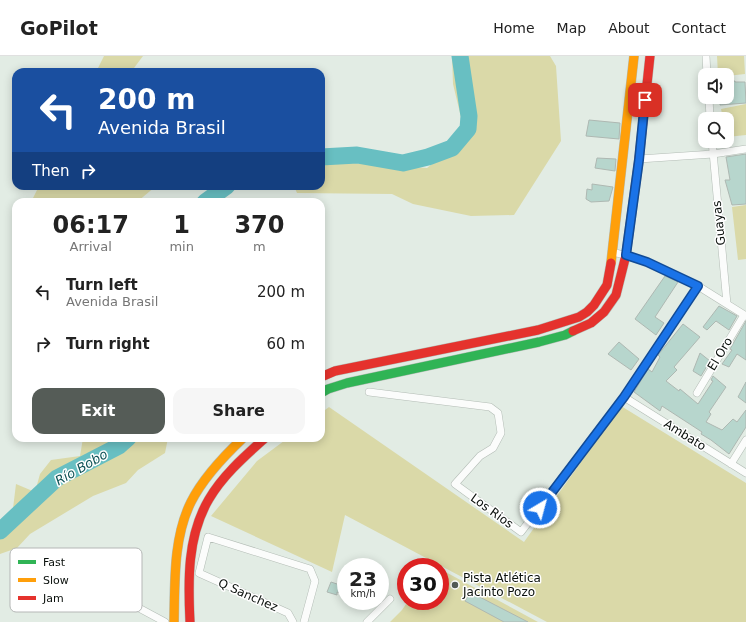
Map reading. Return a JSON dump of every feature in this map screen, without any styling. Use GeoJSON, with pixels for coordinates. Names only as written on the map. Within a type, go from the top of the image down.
{"type":"FeatureCollection","features":[{"type":"Feature","properties":{"kind":"main road"},"geometry":{"type":"LineString","coordinates":[[325,375],[335,371],[538,330],[579,317],[594,305],[607,285],[613,252],[634,56]]}},
{"type":"Feature","properties":{"kind":"main road"},"geometry":{"type":"LineString","coordinates":[[325,391],[347,383],[539,342],[565,335],[591,323],[604,312],[616,295],[626,255],[639,160],[650,56]]}},
{"type":"Feature","properties":{"kind":"main road"},"geometry":{"type":"LineString","coordinates":[[174,622],[176,563],[182,529],[191,504],[199,488],[239,442]]}},
{"type":"Feature","properties":{"kind":"main road"},"geometry":{"type":"LineString","coordinates":[[190,622],[189,566],[194,538],[202,515],[211,495],[261,442]]}},
{"type":"Feature","properties":{"kind":"street"},"geometry":{"type":"LineString","coordinates":[[706,56],[707,68]]}},
{"type":"Feature","properties":{"kind":"street","name":"Guayas"},"geometry":{"type":"LineString","coordinates":[[713,148],[727,304]]}},
{"type":"Feature","properties":{"kind":"street"},"geometry":{"type":"LineString","coordinates":[[639,160],[713,154],[746,149]]}},
{"type":"Feature","properties":{"kind":"street"},"geometry":{"type":"LineString","coordinates":[[613,252],[647,262],[698,286],[745,316]]}},
{"type":"Feature","properties":{"kind":"street","name":"Los Rios"},"geometry":{"type":"LineString","coordinates":[[369,392],[490,407],[498,413],[501,433],[493,448],[480,456],[455,484],[521,532],[624,397],[698,286]]}},
{"type":"Feature","properties":{"kind":"street","name":"El Oro"},"geometry":{"type":"LineString","coordinates":[[697,393],[745,316]]}},
{"type":"Feature","properties":{"kind":"street","name":"Ambato"},"geometry":{"type":"LineString","coordinates":[[624,397],[746,473]]}},
{"type":"Feature","properties":{"kind":"street"},"geometry":{"type":"LineString","coordinates":[[732,464],[746,440]]}},
{"type":"Feature","properties":{"kind":"street","name":"Q Sanchez"},"geometry":{"type":"LineString","coordinates":[[293,622],[288,613],[199,573],[208,537],[310,569],[315,581],[304,622]]}},
{"type":"Feature","properties":{"kind":"street"},"geometry":{"type":"LineString","coordinates":[[367,622],[390,599]]}},
{"type":"Feature","properties":{"kind":"street"},"geometry":{"type":"LineString","coordinates":[[142,610],[165,622]]}},
{"type":"Feature","properties":{"kind":"green space"},"geometry":{"type":"Polygon","coordinates":[[[104,56],[143,56],[134,68],[98,68],[104,56]]]}},
{"type":"Feature","properties":{"kind":"green space"},"geometry":{"type":"Polygon","coordinates":[[[452,56],[550,56],[556,66],[561,141],[514,215],[471,216],[413,204],[392,194],[297,193],[296,190],[325,190],[325,161],[427,168],[466,138],[453,84],[452,56]]]}},
{"type":"Feature","properties":{"kind":"green space"},"geometry":{"type":"Polygon","coordinates":[[[717,56],[744,56],[745,74],[734,75],[734,68],[718,68],[717,56]]]}},
{"type":"Feature","properties":{"kind":"green space"},"geometry":{"type":"Polygon","coordinates":[[[746,104],[746,135],[734,136],[734,112],[722,112],[721,109],[746,104]]]}},
{"type":"Feature","properties":{"kind":"green space"},"geometry":{"type":"Polygon","coordinates":[[[37,190],[151,190],[142,198],[33,198],[37,190]]]}},
{"type":"Feature","properties":{"kind":"green space"},"geometry":{"type":"Polygon","coordinates":[[[746,205],[746,259],[738,260],[732,207],[746,205]]]}},
{"type":"Feature","properties":{"kind":"green space"},"geometry":{"type":"Polygon","coordinates":[[[621,406],[746,483],[746,622],[547,622],[449,570],[449,558],[426,558],[345,515],[332,572],[211,516],[257,461],[283,442],[325,442],[325,410],[329,407],[524,542],[621,406]]]}},
{"type":"Feature","properties":{"kind":"green space"},"geometry":{"type":"Polygon","coordinates":[[[82,442],[167,442],[165,453],[138,470],[126,483],[93,496],[30,534],[17,548],[10,548],[10,550],[0,554],[0,534],[10,533],[16,484],[35,492],[40,474],[51,460],[80,456],[82,442]]]}},
{"type":"Feature","properties":{"kind":"green space","name":"Pista Atlética Jacinto Pozo"},"geometry":{"type":"Polygon","coordinates":[[[449,574],[538,622],[390,622],[402,610],[449,610],[449,574]]]}},
{"type":"Feature","properties":{"kind":"building"},"geometry":{"type":"Polygon","coordinates":[[[734,81],[745,82],[746,103],[734,104],[734,81]]]}},
{"type":"Feature","properties":{"kind":"building"},"geometry":{"type":"Polygon","coordinates":[[[589,120],[620,123],[619,139],[586,136],[589,120]]]}},
{"type":"Feature","properties":{"kind":"building"},"geometry":{"type":"Polygon","coordinates":[[[746,154],[746,204],[732,205],[725,180],[730,180],[726,157],[746,154]]]}},
{"type":"Feature","properties":{"kind":"building"},"geometry":{"type":"Polygon","coordinates":[[[597,158],[616,159],[615,171],[595,168],[597,158]]]}},
{"type":"Feature","properties":{"kind":"building"},"geometry":{"type":"Polygon","coordinates":[[[592,184],[613,187],[609,201],[591,202],[586,199],[587,189],[592,190],[592,184]]]}},
{"type":"Feature","properties":{"kind":"building"},"geometry":{"type":"Polygon","coordinates":[[[665,276],[678,282],[655,317],[664,323],[656,335],[635,319],[665,276]]]}},
{"type":"Feature","properties":{"kind":"building"},"geometry":{"type":"Polygon","coordinates":[[[719,306],[737,316],[729,330],[716,321],[707,330],[703,327],[719,306]]]}},
{"type":"Feature","properties":{"kind":"building"},"geometry":{"type":"Polygon","coordinates":[[[746,321],[746,360],[737,354],[729,367],[722,364],[732,350],[730,349],[746,321]]]}},
{"type":"Feature","properties":{"kind":"building"},"geometry":{"type":"Polygon","coordinates":[[[683,324],[700,337],[674,367],[677,370],[666,381],[679,391],[680,389],[698,404],[713,381],[711,380],[713,376],[726,387],[709,412],[711,414],[706,422],[722,430],[733,419],[737,422],[746,410],[746,427],[729,454],[701,434],[702,432],[662,406],[660,411],[634,392],[648,369],[652,372],[660,357],[658,355],[683,324]]]}},
{"type":"Feature","properties":{"kind":"building"},"geometry":{"type":"Polygon","coordinates":[[[619,342],[639,359],[631,370],[608,354],[619,342]]]}},
{"type":"Feature","properties":{"kind":"building"},"geometry":{"type":"Polygon","coordinates":[[[700,353],[710,361],[701,376],[693,371],[700,353]]]}},
{"type":"Feature","properties":{"kind":"building"},"geometry":{"type":"Polygon","coordinates":[[[746,382],[746,403],[738,397],[746,382]]]}},
{"type":"Feature","properties":{"kind":"building"},"geometry":{"type":"Polygon","coordinates":[[[331,582],[337,584],[337,595],[327,592],[331,582]]]}},
{"type":"Feature","properties":{"kind":"building"},"geometry":{"type":"Polygon","coordinates":[[[470,592],[528,622],[504,622],[465,601],[470,592]]]}},
{"type":"Feature","properties":{"kind":"waterway","name":"Río Bobo"},"geometry":{"type":"LineString","coordinates":[[325,157],[357,155],[403,163],[428,157],[452,148],[468,129],[469,116],[460,56]]}},
{"type":"Feature","properties":{"kind":"waterway","name":"Río Bobo"},"geometry":{"type":"LineString","coordinates":[[210,198],[222,190]]}},
{"type":"Feature","properties":{"kind":"waterway","name":"Río Bobo"},"geometry":{"type":"LineString","coordinates":[[0,531],[57,478],[119,446],[124,442]]}},
{"type":"Feature","properties":{"kind":"traffic: fast"},"geometry":{"type":"LineString","coordinates":[[325,391],[347,383],[539,342],[565,335],[573,331]]}},
{"type":"Feature","properties":{"kind":"traffic: slow"},"geometry":{"type":"LineString","coordinates":[[611,263],[634,56]]}},
{"type":"Feature","properties":{"kind":"traffic: slow"},"geometry":{"type":"LineString","coordinates":[[174,622],[176,561],[185,516],[191,502],[202,484],[221,460],[239,442]]}},
{"type":"Feature","properties":{"kind":"traffic: jam"},"geometry":{"type":"LineString","coordinates":[[573,331],[591,323],[604,312],[616,295],[626,255],[639,159],[650,56]]}},
{"type":"Feature","properties":{"kind":"traffic: jam"},"geometry":{"type":"LineString","coordinates":[[325,375],[335,371],[538,330],[579,317],[594,305],[607,285],[611,263]]}},
{"type":"Feature","properties":{"kind":"traffic: jam"},"geometry":{"type":"LineString","coordinates":[[190,622],[190,559],[196,528],[209,499],[221,482],[235,466],[261,442]]}},
{"type":"Feature","properties":{"kind":"place","name":"Pista Atlética Jacinto Pozo"},"geometry":{"type":"Point","coordinates":[455,585]}},
{"type":"Feature","properties":{"kind":"route"},"geometry":{"type":"LineString","coordinates":[[540,508],[624,397],[698,286],[647,262],[626,255],[639,160],[645,100]]}}]}
